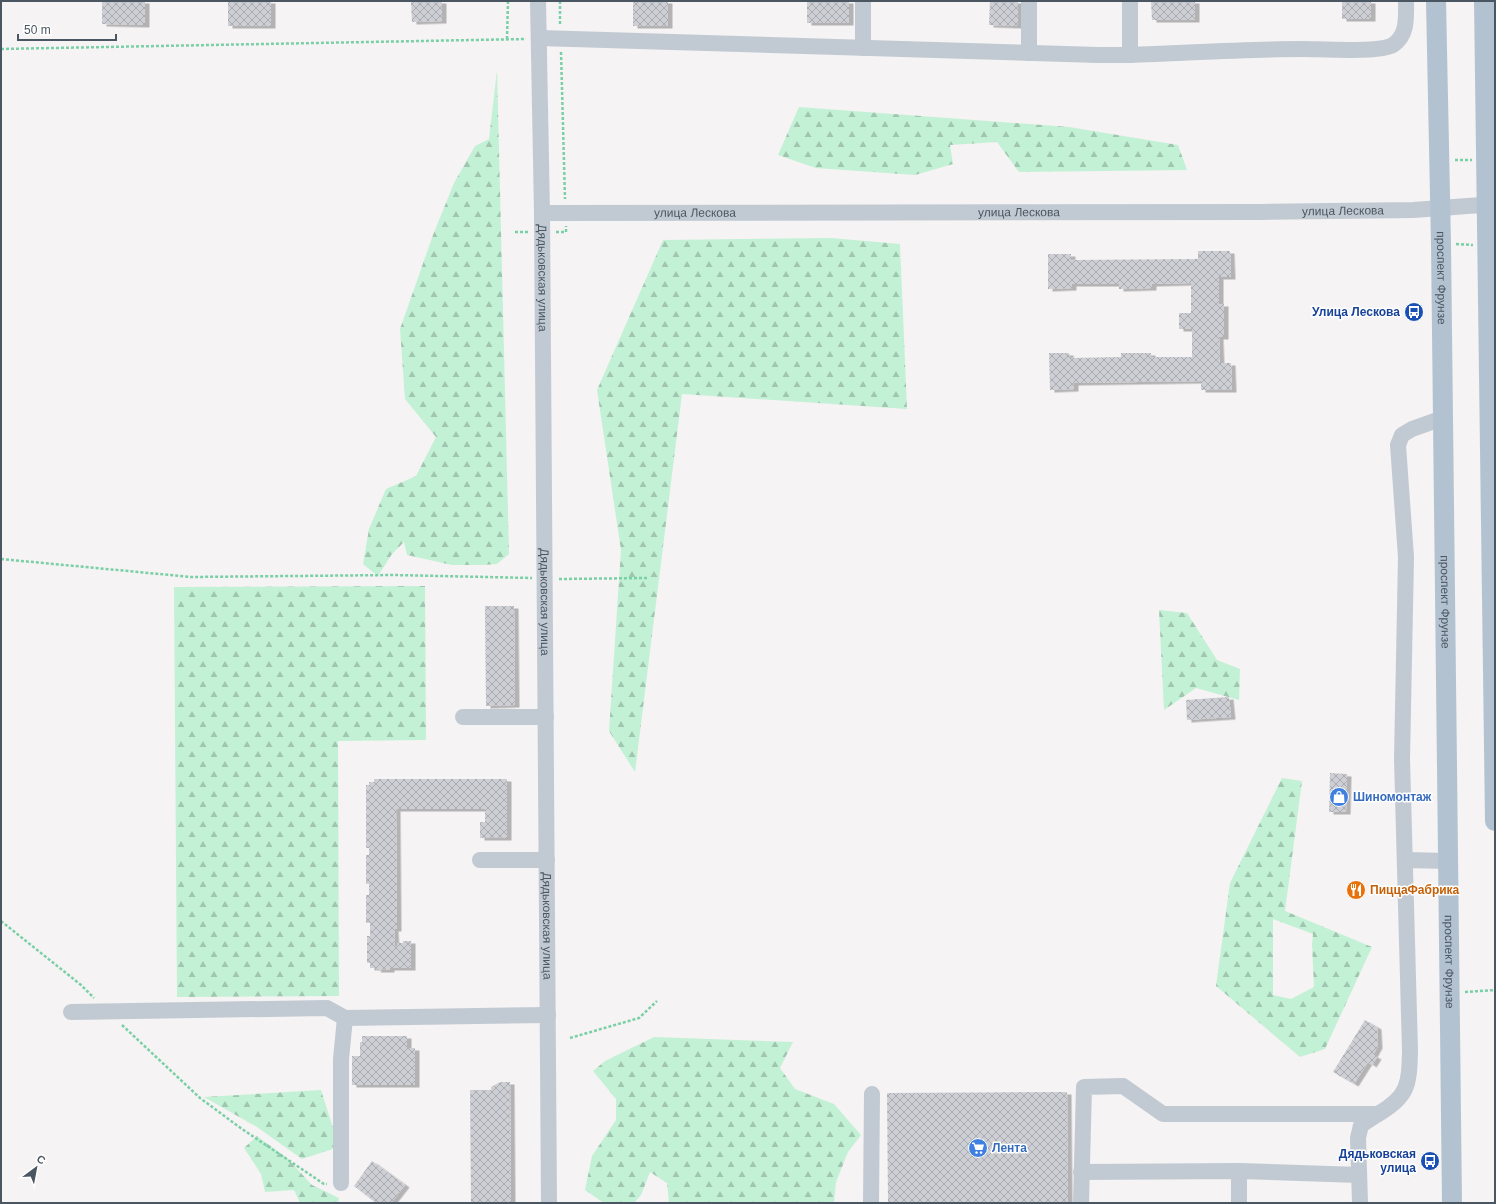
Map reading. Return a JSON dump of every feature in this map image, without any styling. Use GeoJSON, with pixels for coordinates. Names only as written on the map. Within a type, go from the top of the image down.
{"type":"FeatureCollection","features":[{"type":"Feature","properties":{"kind":"main road","name":"проспект Фрунзе"},"geometry":{"type":"LineString","coordinates":[[1436,1],[1444,418],[1452,1203]]}},
{"type":"Feature","properties":{"kind":"main road"},"geometry":{"type":"LineString","coordinates":[[1484,1],[1486,160],[1491,204],[1488,245],[1493,425],[1495,821]]}},
{"type":"Feature","properties":{"kind":"street","name":"Дядьковская улица"},"geometry":{"type":"LineString","coordinates":[[538,1],[542,213],[549,1203]]}},
{"type":"Feature","properties":{"kind":"street"},"geometry":{"type":"LineString","coordinates":[[863,1],[863,48]]}},
{"type":"Feature","properties":{"kind":"street"},"geometry":{"type":"LineString","coordinates":[[1029,1],[1029,53]]}},
{"type":"Feature","properties":{"kind":"street"},"geometry":{"type":"LineString","coordinates":[[1130,1],[1130,55]]}},
{"type":"Feature","properties":{"kind":"street"},"geometry":{"type":"LineString","coordinates":[[539,38],[1130,55],[1302,49],[1378,50],[1393,45],[1403,35],[1406,21],[1406,1]]}},
{"type":"Feature","properties":{"kind":"street","name":"улица Лескова"},"geometry":{"type":"LineString","coordinates":[[542,213],[1252,212],[1413,210],[1491,204]]}},
{"type":"Feature","properties":{"kind":"street"},"geometry":{"type":"LineString","coordinates":[[1360,1203],[1358,1138],[1361,1126],[1393,1106],[1403,1095],[1410,1078],[1402,759],[1406,557],[1398,445],[1402,435],[1412,429],[1444,418]]}},
{"type":"Feature","properties":{"kind":"street"},"geometry":{"type":"LineString","coordinates":[[463,717],[546,717]]}},
{"type":"Feature","properties":{"kind":"street"},"geometry":{"type":"LineString","coordinates":[[480,860],[547,860]]}},
{"type":"Feature","properties":{"kind":"street"},"geometry":{"type":"LineString","coordinates":[[1405,860],[1449,861]]}},
{"type":"Feature","properties":{"kind":"street"},"geometry":{"type":"LineString","coordinates":[[71,1012],[327,1008],[345,1018],[548,1015]]}},
{"type":"Feature","properties":{"kind":"street"},"geometry":{"type":"LineString","coordinates":[[342,1183],[341,1060],[345,1018]]}},
{"type":"Feature","properties":{"kind":"street"},"geometry":{"type":"LineString","coordinates":[[1081,1203],[1084,1087],[1123,1086],[1163,1114],[1378,1114]]}},
{"type":"Feature","properties":{"kind":"street"},"geometry":{"type":"LineString","coordinates":[[871,1203],[872,1094]]}},
{"type":"Feature","properties":{"kind":"street"},"geometry":{"type":"LineString","coordinates":[[1082,1172],[1239,1171],[1359,1175]]}},
{"type":"Feature","properties":{"kind":"street"},"geometry":{"type":"LineString","coordinates":[[1239,1171],[1239,1203]]}},
{"type":"Feature","properties":{"kind":"path"},"geometry":{"type":"LineString","coordinates":[[507,39],[508,1]]}},
{"type":"Feature","properties":{"kind":"path"},"geometry":{"type":"LineString","coordinates":[[560,1],[566,232]]}},
{"type":"Feature","properties":{"kind":"path"},"geometry":{"type":"LineString","coordinates":[[1,49],[539,38]]}},
{"type":"Feature","properties":{"kind":"path"},"geometry":{"type":"LineString","coordinates":[[1440,160],[1486,160]]}},
{"type":"Feature","properties":{"kind":"path"},"geometry":{"type":"LineString","coordinates":[[1441,244],[1488,245]]}},
{"type":"Feature","properties":{"kind":"path"},"geometry":{"type":"LineString","coordinates":[[1,559],[191,577],[394,575],[545,578],[648,578]]}},
{"type":"Feature","properties":{"kind":"path"},"geometry":{"type":"LineString","coordinates":[[1450,992],[1495,990]]}},
{"type":"Feature","properties":{"kind":"path"},"geometry":{"type":"LineString","coordinates":[[570,1038],[639,1018],[656,1000]]}},
{"type":"Feature","properties":{"kind":"path"},"geometry":{"type":"LineString","coordinates":[[200,1098],[242,1129],[324,1184],[342,1183]]}},
{"type":"Feature","properties":{"kind":"green space"},"geometry":{"type":"Polygon","coordinates":[[[497,70],[509,554],[497,564],[452,565],[407,555],[404,542],[392,554],[378,576],[363,564],[369,529],[386,489],[416,476],[436,437],[405,399],[400,329],[433,235],[454,183],[475,146],[489,139],[497,70]]]}},
{"type":"Feature","properties":{"kind":"green space"},"geometry":{"type":"Polygon","coordinates":[[[799,107],[1069,127],[1178,145],[1187,170],[1019,172],[997,142],[950,145],[953,164],[915,175],[816,168],[778,155],[799,107]]]}},
{"type":"Feature","properties":{"kind":"green space"},"geometry":{"type":"Polygon","coordinates":[[[831,238],[900,244],[907,409],[682,394],[635,772],[609,731],[621,550],[597,390],[663,240],[831,238]]]}},
{"type":"Feature","properties":{"kind":"green space"},"geometry":{"type":"Polygon","coordinates":[[[425,586],[426,740],[338,741],[339,996],[177,997],[174,587],[425,586]]]}},
{"type":"Feature","properties":{"kind":"green space"},"geometry":{"type":"Polygon","coordinates":[[[1159,610],[1187,613],[1217,660],[1240,669],[1239,700],[1196,688],[1164,710],[1159,610]]]}},
{"type":"Feature","properties":{"kind":"green space"},"geometry":{"type":"Polygon","coordinates":[[[1282,778],[1302,781],[1285,911],[1372,947],[1325,1049],[1300,1057],[1216,986],[1230,883],[1282,778]],[[1273,919],[1273,995],[1291,999],[1314,987],[1313,934],[1273,919]]]}},
{"type":"Feature","properties":{"kind":"green space"},"geometry":{"type":"Polygon","coordinates":[[[654,1037],[793,1042],[780,1068],[795,1089],[834,1104],[861,1135],[848,1152],[836,1182],[834,1203],[669,1203],[667,1183],[650,1172],[641,1195],[634,1203],[604,1203],[585,1190],[592,1156],[616,1120],[616,1099],[593,1071],[605,1061],[654,1037]]]}},
{"type":"Feature","properties":{"kind":"green space"},"geometry":{"type":"Polygon","coordinates":[[[321,1090],[339,1147],[302,1159],[257,1127],[204,1097],[321,1090]]]}},
{"type":"Feature","properties":{"kind":"green space"},"geometry":{"type":"Polygon","coordinates":[[[257,1136],[288,1159],[312,1185],[339,1198],[338,1203],[300,1203],[294,1190],[265,1192],[261,1174],[244,1148],[257,1136]]]}},
{"type":"Feature","properties":{"kind":"building"},"geometry":{"type":"Polygon","coordinates":[[[102,1],[145,1],[145,25],[102,24],[102,1]]]}},
{"type":"Feature","properties":{"kind":"building"},"geometry":{"type":"Polygon","coordinates":[[[228,1],[271,1],[271,26],[228,26],[228,1]]]}},
{"type":"Feature","properties":{"kind":"building"},"geometry":{"type":"Polygon","coordinates":[[[411,1],[442,1],[442,21],[412,22],[411,1]]]}},
{"type":"Feature","properties":{"kind":"building"},"geometry":{"type":"Polygon","coordinates":[[[633,1],[668,1],[668,26],[633,26],[633,1]]]}},
{"type":"Feature","properties":{"kind":"building"},"geometry":{"type":"Polygon","coordinates":[[[807,1],[849,1],[849,23],[807,23],[807,1]]]}},
{"type":"Feature","properties":{"kind":"building"},"geometry":{"type":"Polygon","coordinates":[[[990,1],[1018,1],[1018,26],[989,25],[990,1]]]}},
{"type":"Feature","properties":{"kind":"building"},"geometry":{"type":"Polygon","coordinates":[[[1151,1],[1195,1],[1195,20],[1152,20],[1151,1]]]}},
{"type":"Feature","properties":{"kind":"building"},"geometry":{"type":"Polygon","coordinates":[[[1342,1],[1371,1],[1371,19],[1342,19],[1342,1]]]}},
{"type":"Feature","properties":{"kind":"building"},"geometry":{"type":"Polygon","coordinates":[[[1198,251],[1230,251],[1231,277],[1219,277],[1219,304],[1224,304],[1224,337],[1219,337],[1220,363],[1231,363],[1232,390],[1201,390],[1201,381],[1074,383],[1074,389],[1050,390],[1049,353],[1069,353],[1070,358],[1121,357],[1121,353],[1151,353],[1151,357],[1192,357],[1192,329],[1179,329],[1179,313],[1191,313],[1191,283],[1152,284],[1152,288],[1119,289],[1119,284],[1072,284],[1072,288],[1048,289],[1048,254],[1071,254],[1071,260],[1198,259],[1198,251]]]}},
{"type":"Feature","properties":{"kind":"building"},"geometry":{"type":"Polygon","coordinates":[[[485,606],[514,606],[515,705],[486,706],[485,606]]]}},
{"type":"Feature","properties":{"kind":"building"},"geometry":{"type":"Polygon","coordinates":[[[1229,697],[1231,717],[1187,720],[1186,700],[1229,697]]]}},
{"type":"Feature","properties":{"kind":"building"},"geometry":{"type":"Polygon","coordinates":[[[1330,773],[1347,774],[1346,812],[1329,812],[1330,773]]]}},
{"type":"Feature","properties":{"kind":"building"},"geometry":{"type":"Polygon","coordinates":[[[374,779],[507,779],[507,838],[480,838],[480,822],[485,822],[485,809],[396,809],[397,929],[394,929],[395,946],[397,946],[397,943],[403,943],[403,941],[411,941],[411,968],[376,970],[377,968],[370,968],[370,963],[367,963],[367,936],[370,936],[370,923],[366,923],[366,895],[369,895],[369,884],[366,884],[366,855],[369,855],[369,848],[366,848],[366,785],[369,785],[369,782],[374,782],[374,779]]]}},
{"type":"Feature","properties":{"kind":"building"},"geometry":{"type":"Polygon","coordinates":[[[1365,1020],[1377,1027],[1378,1046],[1373,1055],[1377,1057],[1372,1065],[1368,1062],[1354,1084],[1333,1072],[1365,1020]]]}},
{"type":"Feature","properties":{"kind":"building"},"geometry":{"type":"Polygon","coordinates":[[[362,1036],[407,1036],[407,1048],[415,1048],[415,1085],[352,1085],[352,1056],[360,1056],[360,1042],[362,1042],[362,1036]]]}},
{"type":"Feature","properties":{"kind":"building"},"geometry":{"type":"Polygon","coordinates":[[[500,1082],[510,1082],[511,1203],[471,1203],[470,1090],[491,1090],[491,1087],[500,1082]]]}},
{"type":"Feature","properties":{"kind":"building","name":"Лента"},"geometry":{"type":"Polygon","coordinates":[[[1067,1092],[1068,1203],[888,1203],[887,1093],[1067,1092]]]}},
{"type":"Feature","properties":{"kind":"building"},"geometry":{"type":"Polygon","coordinates":[[[372,1161],[405,1185],[391,1203],[376,1203],[354,1186],[372,1161]]]}},
{"type":"Feature","properties":{"kind":"place","name":"Улица Лескова"},"geometry":{"type":"Point","coordinates":[1414,312]}},
{"type":"Feature","properties":{"kind":"place","name":"Шиномонтаж"},"geometry":{"type":"Point","coordinates":[1339,797]}},
{"type":"Feature","properties":{"kind":"place","name":"ПиццаФабрика"},"geometry":{"type":"Point","coordinates":[1356,890]}},
{"type":"Feature","properties":{"kind":"place","name":"Лента"},"geometry":{"type":"Point","coordinates":[978,1148]}},
{"type":"Feature","properties":{"kind":"place","name":"Дядьковская улица"},"geometry":{"type":"Point","coordinates":[1430,1161]}}]}
